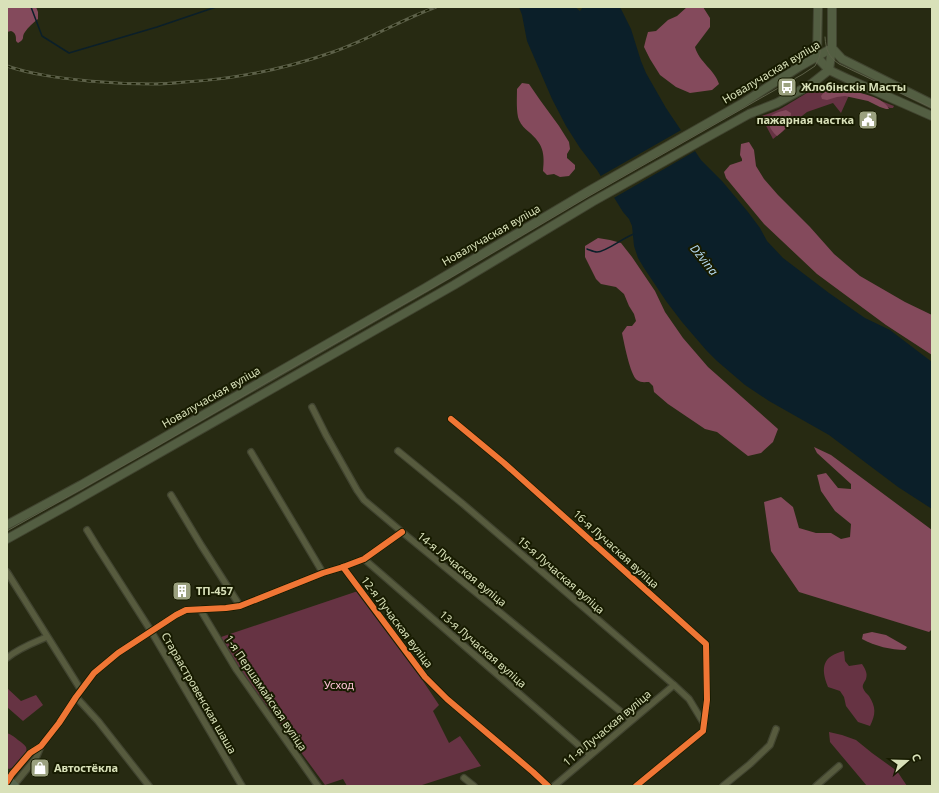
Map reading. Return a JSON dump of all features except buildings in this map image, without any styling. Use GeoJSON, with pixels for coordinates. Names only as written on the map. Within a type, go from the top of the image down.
{"type":"FeatureCollection","features":[{"type":"Feature","properties":{"kind":"main road"},"geometry":{"type":"LineString","coordinates":[[818,7],[817,57],[829,70],[932,116]]}},
{"type":"Feature","properties":{"kind":"main road"},"geometry":{"type":"LineString","coordinates":[[832,7],[832,48],[842,59],[932,104]]}},
{"type":"Feature","properties":{"kind":"main road","name":"Новалучаская вуліца"},"geometry":{"type":"LineString","coordinates":[[7,525],[87,481],[743,103],[832,48]]}},
{"type":"Feature","properties":{"kind":"main road","name":"Новалучаская вуліца"},"geometry":{"type":"LineString","coordinates":[[7,539],[454,285],[592,202],[749,114],[784,100],[810,85],[829,70],[832,48]]}},
{"type":"Feature","properties":{"kind":"street"},"geometry":{"type":"LineString","coordinates":[[904,103],[908,92]]}},
{"type":"Feature","properties":{"kind":"street"},"geometry":{"type":"LineString","coordinates":[[447,274],[454,285]]}},
{"type":"Feature","properties":{"kind":"street","name":"14-я Лучаская вуліца"},"geometry":{"type":"LineString","coordinates":[[312,406],[326,435],[364,500],[631,720]]}},
{"type":"Feature","properties":{"kind":"street","name":"16-я Лучаская вуліца"},"geometry":{"type":"LineString","coordinates":[[451,419],[510,468],[706,644],[707,700],[704,722]]}},
{"type":"Feature","properties":{"kind":"street","name":"15-я Лучаская вуліца"},"geometry":{"type":"LineString","coordinates":[[398,451],[463,504],[674,685],[689,699],[704,722]]}},
{"type":"Feature","properties":{"kind":"street"},"geometry":{"type":"LineString","coordinates":[[251,452],[323,574]]}},
{"type":"Feature","properties":{"kind":"street"},"geometry":{"type":"LineString","coordinates":[[171,494],[201,545],[240,606]]}},
{"type":"Feature","properties":{"kind":"street","name":"Стараастровенская шаша"},"geometry":{"type":"LineString","coordinates":[[87,530],[152,631],[242,786]]}},
{"type":"Feature","properties":{"kind":"street"},"geometry":{"type":"LineString","coordinates":[[11,783],[36,758],[41,746],[94,673],[118,653],[176,615],[186,610],[240,606],[364,559],[402,532]]}},
{"type":"Feature","properties":{"kind":"street","name":"13-я Лучаская вуліца"},"geometry":{"type":"LineString","coordinates":[[364,559],[590,755]]}},
{"type":"Feature","properties":{"kind":"street","name":"12-я Лучаская вуліца"},"geometry":{"type":"LineString","coordinates":[[343,567],[425,677],[447,699],[548,786]]}},
{"type":"Feature","properties":{"kind":"street"},"geometry":{"type":"LineString","coordinates":[[7,572],[81,690]]}},
{"type":"Feature","properties":{"kind":"street","name":"1-я Першамайская вуліца"},"geometry":{"type":"LineString","coordinates":[[200,609],[236,668],[318,786]]}},
{"type":"Feature","properties":{"kind":"street"},"geometry":{"type":"LineString","coordinates":[[7,658],[26,645],[47,637]]}},
{"type":"Feature","properties":{"kind":"street","name":"11-я Лучаская вуліца"},"geometry":{"type":"LineString","coordinates":[[554,786],[674,685]]}},
{"type":"Feature","properties":{"kind":"street"},"geometry":{"type":"LineString","coordinates":[[76,697],[98,721],[150,786]]}},
{"type":"Feature","properties":{"kind":"street"},"geometry":{"type":"LineString","coordinates":[[636,786],[703,731],[704,722]]}},
{"type":"Feature","properties":{"kind":"street"},"geometry":{"type":"LineString","coordinates":[[724,786],[770,745],[776,729]]}},
{"type":"Feature","properties":{"kind":"street"},"geometry":{"type":"LineString","coordinates":[[816,786],[839,766]]}},
{"type":"Feature","properties":{"kind":"street"},"geometry":{"type":"LineString","coordinates":[[464,778],[474,786]]}},
{"type":"Feature","properties":{"kind":"green space"},"geometry":{"type":"Polygon","coordinates":[[[829,83],[837,84],[894,106],[893,108],[890,108],[850,93],[841,113],[833,103],[807,112],[773,139],[761,116],[772,113],[811,90],[829,83]]]}},
{"type":"Feature","properties":{"kind":"green space","name":"Усход"},"geometry":{"type":"Polygon","coordinates":[[[358,591],[407,657],[439,705],[433,711],[449,743],[460,736],[481,766],[419,786],[347,786],[343,779],[325,785],[242,672],[221,637],[358,591]]]}},
{"type":"Feature","properties":{"kind":"green space"},"geometry":{"type":"Polygon","coordinates":[[[844,651],[845,661],[849,666],[862,664],[866,671],[867,677],[863,684],[863,688],[874,707],[873,718],[870,726],[858,722],[846,706],[844,697],[840,691],[828,687],[824,674],[825,663],[832,656],[844,651]]]}},
{"type":"Feature","properties":{"kind":"green space"},"geometry":{"type":"Polygon","coordinates":[[[7,688],[21,701],[36,695],[43,705],[23,721],[7,707],[7,688]]]}},
{"type":"Feature","properties":{"kind":"green space"},"geometry":{"type":"Polygon","coordinates":[[[829,732],[856,740],[897,771],[907,786],[867,786],[830,742],[829,732]]]}},
{"type":"Feature","properties":{"kind":"green space"},"geometry":{"type":"Polygon","coordinates":[[[7,733],[26,747],[26,754],[24,757],[15,766],[9,769],[7,768],[7,733]]]}},
{"type":"Feature","properties":{"kind":"shaded area"},"geometry":{"type":"Polygon","coordinates":[[[7,7],[36,7],[38,12],[38,19],[28,28],[23,39],[18,43],[14,33],[11,31],[7,32],[7,7]]]}},
{"type":"Feature","properties":{"kind":"shaded area"},"geometry":{"type":"Polygon","coordinates":[[[687,7],[703,7],[710,18],[710,27],[695,47],[700,57],[714,74],[719,84],[712,90],[690,93],[676,87],[660,75],[644,47],[648,32],[656,31],[668,20],[677,16],[687,7]]]}},
{"type":"Feature","properties":{"kind":"shaded area"},"geometry":{"type":"Polygon","coordinates":[[[522,83],[529,84],[569,142],[570,149],[567,154],[567,158],[575,165],[575,169],[569,176],[560,177],[554,174],[547,175],[543,171],[544,159],[542,149],[534,136],[522,125],[518,117],[517,89],[522,83]]]}},
{"type":"Feature","properties":{"kind":"shaded area"},"geometry":{"type":"Polygon","coordinates":[[[837,89],[866,94],[874,97],[886,104],[889,109],[880,107],[868,101],[845,96],[827,100],[822,99],[821,96],[825,91],[837,89]]]}},
{"type":"Feature","properties":{"kind":"shaded area"},"geometry":{"type":"Polygon","coordinates":[[[786,110],[791,113],[789,123],[777,136],[770,127],[769,118],[778,112],[786,110]]]}},
{"type":"Feature","properties":{"kind":"shaded area"},"geometry":{"type":"Polygon","coordinates":[[[749,142],[754,150],[756,166],[764,179],[834,254],[860,276],[905,302],[932,315],[932,355],[886,325],[817,274],[764,224],[726,178],[724,172],[730,165],[742,161],[740,155],[741,144],[749,142]]]}},
{"type":"Feature","properties":{"kind":"shaded area"},"geometry":{"type":"Polygon","coordinates":[[[598,238],[621,243],[655,291],[665,312],[683,338],[708,367],[778,429],[773,442],[761,453],[748,456],[717,432],[705,429],[668,404],[654,392],[653,386],[649,382],[640,382],[634,377],[622,333],[627,326],[632,326],[636,321],[634,314],[624,294],[616,287],[601,284],[596,279],[585,257],[585,246],[598,238]]]}},
{"type":"Feature","properties":{"kind":"shaded area"},"geometry":{"type":"Polygon","coordinates":[[[814,447],[831,455],[932,530],[932,629],[929,632],[799,592],[771,551],[764,502],[781,497],[793,507],[799,528],[816,533],[831,533],[841,539],[850,537],[851,524],[835,511],[821,491],[817,475],[826,473],[838,488],[851,489],[851,484],[817,453],[814,447]]]}},
{"type":"Feature","properties":{"kind":"shaded area"},"geometry":{"type":"Polygon","coordinates":[[[872,632],[886,635],[907,647],[905,650],[900,650],[878,646],[862,639],[863,634],[872,632]]]}},
{"type":"Feature","properties":{"kind":"water","name":"Dźvina"},"geometry":{"type":"Polygon","coordinates":[[[519,7],[575,7],[580,11],[583,7],[620,7],[631,29],[646,73],[666,108],[701,160],[722,181],[748,212],[760,228],[767,241],[783,258],[829,293],[865,318],[890,330],[932,362],[932,509],[898,487],[829,435],[769,401],[745,385],[706,350],[682,322],[666,301],[638,258],[634,246],[632,226],[629,219],[597,170],[580,148],[566,126],[552,99],[527,41],[519,7]]]}},
{"type":"Feature","properties":{"kind":"pier"},"geometry":{"type":"Polygon","coordinates":[[[683,129],[697,150],[612,199],[599,177],[683,129]]]}},
{"type":"Feature","properties":{"kind":"waterway"},"geometry":{"type":"LineString","coordinates":[[31,7],[42,36],[69,53],[157,27],[216,7]]}},
{"type":"Feature","properties":{"kind":"waterway"},"geometry":{"type":"LineString","coordinates":[[587,249],[596,252],[601,251],[634,234]]}},
{"type":"Feature","properties":{"kind":"tram line"},"geometry":{"type":"LineString","coordinates":[[7,531],[142,455],[803,74],[815,66],[819,58],[821,7]]}},
{"type":"Feature","properties":{"kind":"tram line"},"geometry":{"type":"LineString","coordinates":[[825,37],[828,52],[839,64],[932,108]]}},
{"type":"Feature","properties":{"kind":"tram line"},"geometry":{"type":"LineString","coordinates":[[7,783],[10,786]]}},
{"type":"Feature","properties":{"kind":"railway"},"geometry":{"type":"LineString","coordinates":[[7,66],[47,76],[113,83],[162,84],[204,81],[241,76],[278,68],[333,52],[359,42],[436,7]]}},
{"type":"Feature","properties":{"kind":"cycle path"},"geometry":{"type":"LineString","coordinates":[[451,419],[504,463],[706,644],[707,700],[703,731],[636,786]]}},
{"type":"Feature","properties":{"kind":"cycle path"},"geometry":{"type":"LineString","coordinates":[[7,782],[30,753],[41,746],[94,673],[118,653],[176,615],[186,610],[240,606],[323,573],[364,559],[402,532]]}},
{"type":"Feature","properties":{"kind":"cycle path"},"geometry":{"type":"LineString","coordinates":[[343,567],[425,677],[447,699],[548,786]]}},
{"type":"Feature","properties":{"kind":"place","name":"Жлобінскія Масты"},"geometry":{"type":"Point","coordinates":[787,87]}},
{"type":"Feature","properties":{"kind":"place","name":"пажарная частка"},"geometry":{"type":"Point","coordinates":[868,120]}},
{"type":"Feature","properties":{"kind":"place","name":"ТП-457"},"geometry":{"type":"Point","coordinates":[182,591]}},
{"type":"Feature","properties":{"kind":"place","name":"Автостёкла"},"geometry":{"type":"Point","coordinates":[40,768]}}]}
